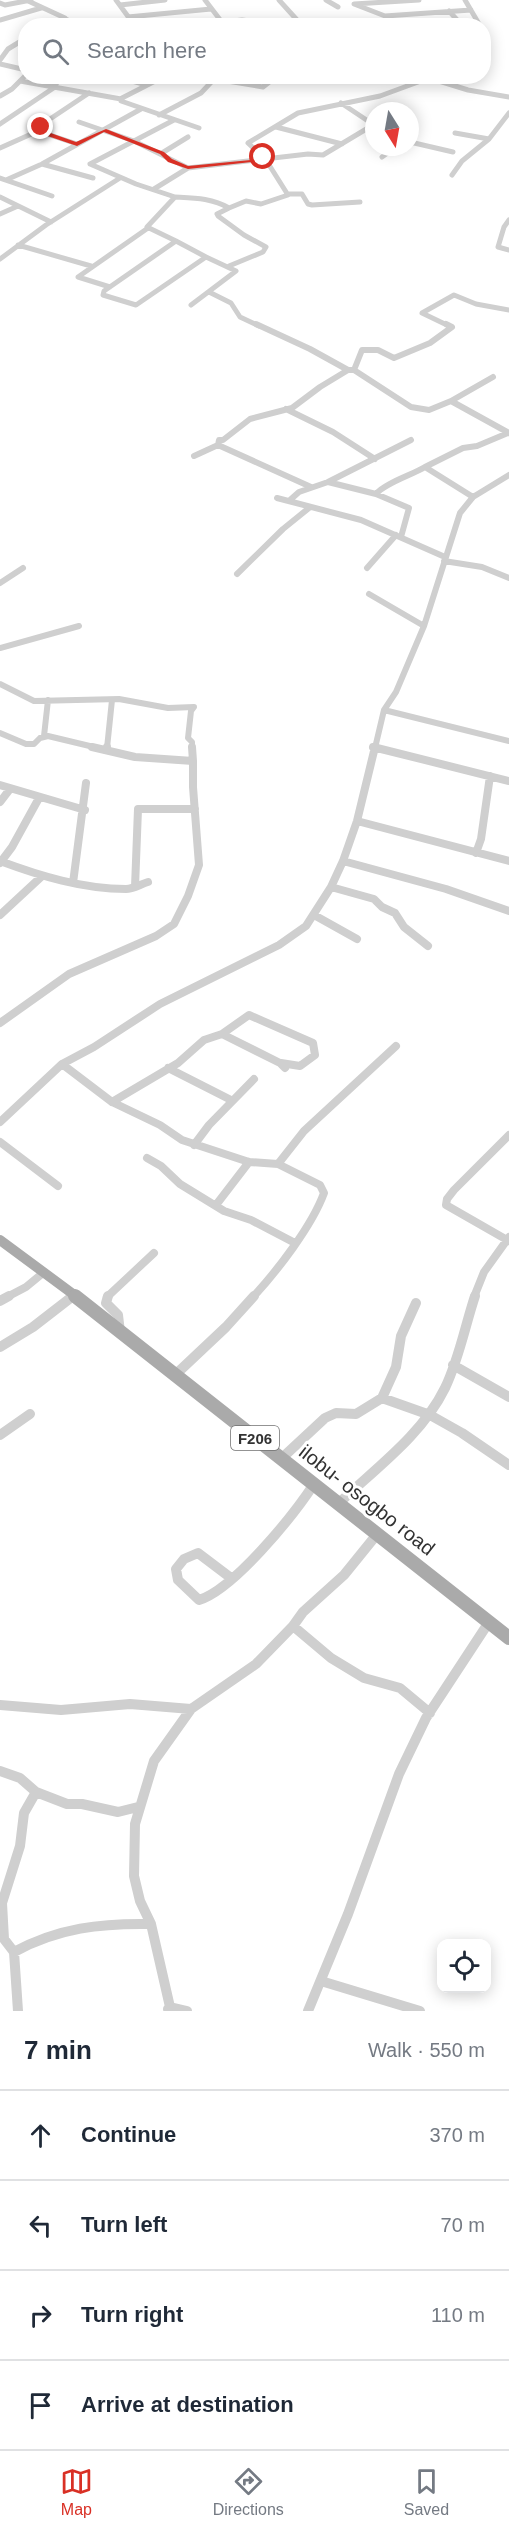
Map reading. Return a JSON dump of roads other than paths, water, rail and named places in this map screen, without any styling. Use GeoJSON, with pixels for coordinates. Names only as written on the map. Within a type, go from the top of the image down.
{"type":"FeatureCollection","features":[{"type":"Feature","properties":{"kind":"main road","name":"ilobu- osogbo road"},"geometry":{"type":"LineString","coordinates":[[0,1240],[74,1295],[509,1638]]}},
{"type":"Feature","properties":{"kind":"street"},"geometry":{"type":"LineString","coordinates":[[1,4],[28,0],[60,18]]}},
{"type":"Feature","properties":{"kind":"street"},"geometry":{"type":"LineString","coordinates":[[116,0],[128,17],[211,9]]}},
{"type":"Feature","properties":{"kind":"street"},"geometry":{"type":"LineString","coordinates":[[120,5],[165,0]]}},
{"type":"Feature","properties":{"kind":"street"},"geometry":{"type":"LineString","coordinates":[[205,0],[219,18]]}},
{"type":"Feature","properties":{"kind":"street"},"geometry":{"type":"LineString","coordinates":[[279,0],[295,18]]}},
{"type":"Feature","properties":{"kind":"street"},"geometry":{"type":"LineString","coordinates":[[326,0],[338,7]]}},
{"type":"Feature","properties":{"kind":"street"},"geometry":{"type":"LineString","coordinates":[[412,0],[415,13]]}},
{"type":"Feature","properties":{"kind":"street"},"geometry":{"type":"LineString","coordinates":[[419,0],[354,4],[386,16],[471,10]]}},
{"type":"Feature","properties":{"kind":"street"},"geometry":{"type":"LineString","coordinates":[[465,0],[475,18]]}},
{"type":"Feature","properties":{"kind":"street"},"geometry":{"type":"LineString","coordinates":[[1,4],[14,17]]}},
{"type":"Feature","properties":{"kind":"street"},"geometry":{"type":"LineString","coordinates":[[0,20],[41,8]]}},
{"type":"Feature","properties":{"kind":"street"},"geometry":{"type":"LineString","coordinates":[[448,11],[456,18]]}},
{"type":"Feature","properties":{"kind":"street"},"geometry":{"type":"LineString","coordinates":[[18,43],[8,49],[0,62],[18,68]]}},
{"type":"Feature","properties":{"kind":"street"},"geometry":{"type":"LineString","coordinates":[[0,47],[8,49]]}},
{"type":"Feature","properties":{"kind":"street"},"geometry":{"type":"LineString","coordinates":[[0,96],[18,82]]}},
{"type":"Feature","properties":{"kind":"street"},"geometry":{"type":"LineString","coordinates":[[37,84],[121,99],[141,109],[199,128]]}},
{"type":"Feature","properties":{"kind":"street"},"geometry":{"type":"LineString","coordinates":[[0,124],[56,84]]}},
{"type":"Feature","properties":{"kind":"street"},"geometry":{"type":"LineString","coordinates":[[142,84],[147,86]]}},
{"type":"Feature","properties":{"kind":"street"},"geometry":{"type":"LineString","coordinates":[[121,99],[151,84]]}},
{"type":"Feature","properties":{"kind":"street"},"geometry":{"type":"LineString","coordinates":[[159,115],[197,96],[210,84]]}},
{"type":"Feature","properties":{"kind":"street"},"geometry":{"type":"LineString","coordinates":[[247,84],[263,87],[267,84]]}},
{"type":"Feature","properties":{"kind":"street"},"geometry":{"type":"LineString","coordinates":[[288,194],[266,160],[248,143],[298,113],[380,96],[410,84]]}},
{"type":"Feature","properties":{"kind":"street"},"geometry":{"type":"LineString","coordinates":[[449,84],[468,90],[508,96]]}},
{"type":"Feature","properties":{"kind":"street"},"geometry":{"type":"LineString","coordinates":[[0,148],[38,131],[50,119],[89,93]]}},
{"type":"Feature","properties":{"kind":"street"},"geometry":{"type":"LineString","coordinates":[[341,103],[365,119]]}},
{"type":"Feature","properties":{"kind":"street"},"geometry":{"type":"LineString","coordinates":[[3,179],[42,164],[141,109]]}},
{"type":"Feature","properties":{"kind":"street"},"geometry":{"type":"LineString","coordinates":[[452,175],[462,161],[489,139],[509,112]]}},
{"type":"Feature","properties":{"kind":"street"},"geometry":{"type":"LineString","coordinates":[[174,120],[90,164],[120,178],[175,197],[199,198],[220,203],[229,208]]}},
{"type":"Feature","properties":{"kind":"street"},"geometry":{"type":"LineString","coordinates":[[79,122],[134,141],[188,168]]}},
{"type":"Feature","properties":{"kind":"street"},"geometry":{"type":"LineString","coordinates":[[276,127],[342,144]]}},
{"type":"Feature","properties":{"kind":"street"},"geometry":{"type":"LineString","coordinates":[[154,189],[188,168],[308,154],[323,155],[365,130]]}},
{"type":"Feature","properties":{"kind":"street"},"geometry":{"type":"LineString","coordinates":[[38,131],[77,144]]}},
{"type":"Feature","properties":{"kind":"street"},"geometry":{"type":"LineString","coordinates":[[455,133],[489,139]]}},
{"type":"Feature","properties":{"kind":"street"},"geometry":{"type":"LineString","coordinates":[[162,153],[188,137]]}},
{"type":"Feature","properties":{"kind":"street"},"geometry":{"type":"LineString","coordinates":[[419,144],[453,152]]}},
{"type":"Feature","properties":{"kind":"street"},"geometry":{"type":"LineString","coordinates":[[42,164],[93,178]]}},
{"type":"Feature","properties":{"kind":"street"},"geometry":{"type":"LineString","coordinates":[[0,259],[51,222],[120,178]]}},
{"type":"Feature","properties":{"kind":"street"},"geometry":{"type":"LineString","coordinates":[[3,179],[52,196]]}},
{"type":"Feature","properties":{"kind":"street"},"geometry":{"type":"LineString","coordinates":[[229,266],[266,250],[263,245],[244,235],[218,216],[229,208],[246,201],[261,204],[288,194],[302,194],[308,204],[312,205],[360,202]]}},
{"type":"Feature","properties":{"kind":"street"},"geometry":{"type":"LineString","coordinates":[[0,196],[51,222]]}},
{"type":"Feature","properties":{"kind":"street"},"geometry":{"type":"LineString","coordinates":[[110,287],[78,278],[91,266],[148,228],[175,197]]}},
{"type":"Feature","properties":{"kind":"street"},"geometry":{"type":"LineString","coordinates":[[0,214],[18,206]]}},
{"type":"Feature","properties":{"kind":"street"},"geometry":{"type":"LineString","coordinates":[[509,220],[504,227],[498,247],[509,250]]}},
{"type":"Feature","properties":{"kind":"street"},"geometry":{"type":"LineString","coordinates":[[148,228],[236,270],[236,273],[191,305]]}},
{"type":"Feature","properties":{"kind":"street"},"geometry":{"type":"LineString","coordinates":[[176,241],[110,287],[102,293],[103,295],[136,305],[206,256]]}},
{"type":"Feature","properties":{"kind":"street"},"geometry":{"type":"LineString","coordinates":[[18,245],[91,266]]}},
{"type":"Feature","properties":{"kind":"street"},"geometry":{"type":"LineString","coordinates":[[209,292],[231,303],[240,317],[351,370],[415,408],[428,410],[451,401],[493,377]]}},
{"type":"Feature","properties":{"kind":"street"},"geometry":{"type":"LineString","coordinates":[[194,456],[218,445],[219,440],[223,440],[250,419],[292,408],[351,370],[362,350],[378,350],[394,358],[430,343],[451,326],[422,313],[454,294],[476,304],[509,310]]}},
{"type":"Feature","properties":{"kind":"street"},"geometry":{"type":"LineString","coordinates":[[451,401],[509,433]]}},
{"type":"Feature","properties":{"kind":"street"},"geometry":{"type":"LineString","coordinates":[[286,409],[333,432],[375,459]]}},
{"type":"Feature","properties":{"kind":"street"},"geometry":{"type":"LineString","coordinates":[[376,494],[380,489],[409,477],[463,448],[471,448],[509,433]]}},
{"type":"Feature","properties":{"kind":"street"},"geometry":{"type":"LineString","coordinates":[[290,500],[311,487],[328,482],[411,440]]}},
{"type":"Feature","properties":{"kind":"street"},"geometry":{"type":"LineString","coordinates":[[218,445],[311,487]]}},
{"type":"Feature","properties":{"kind":"street"},"geometry":{"type":"LineString","coordinates":[[425,467],[473,497]]}},
{"type":"Feature","properties":{"kind":"street"},"geometry":{"type":"LineString","coordinates":[[0,1122],[62,1064],[94,1047],[160,1004],[291,938],[299,933],[314,915],[343,861],[357,821],[373,747],[384,710],[396,693],[424,626],[460,513],[473,497],[509,475]]}},
{"type":"Feature","properties":{"kind":"street"},"geometry":{"type":"LineString","coordinates":[[328,482],[376,494],[409,508],[399,536],[367,568]]}},
{"type":"Feature","properties":{"kind":"street"},"geometry":{"type":"LineString","coordinates":[[277,498],[361,520],[445,559],[482,567],[509,578]]}},
{"type":"Feature","properties":{"kind":"street"},"geometry":{"type":"LineString","coordinates":[[237,574],[283,529],[309,508]]}},
{"type":"Feature","properties":{"kind":"street"},"geometry":{"type":"LineString","coordinates":[[0,583],[23,568]]}},
{"type":"Feature","properties":{"kind":"street"},"geometry":{"type":"LineString","coordinates":[[369,594],[424,626]]}},
{"type":"Feature","properties":{"kind":"street"},"geometry":{"type":"LineString","coordinates":[[0,648],[79,626]]}},
{"type":"Feature","properties":{"kind":"street"},"geometry":{"type":"LineString","coordinates":[[0,684],[34,701],[112,700],[168,708],[194,707],[191,711],[188,738],[192,742],[195,809],[199,831],[199,865],[196,879],[174,924],[150,939],[102,957],[77,970],[0,1023]]}},
{"type":"Feature","properties":{"kind":"street"},"geometry":{"type":"LineString","coordinates":[[0,733],[26,744],[34,744],[44,736],[48,700]]}},
{"type":"Feature","properties":{"kind":"street"},"geometry":{"type":"LineString","coordinates":[[107,750],[112,700]]}},
{"type":"Feature","properties":{"kind":"street"},"geometry":{"type":"LineString","coordinates":[[384,710],[509,741]]}},
{"type":"Feature","properties":{"kind":"street"},"geometry":{"type":"LineString","coordinates":[[44,736],[135,757],[193,760]]}},
{"type":"Feature","properties":{"kind":"street"},"geometry":{"type":"LineString","coordinates":[[373,747],[509,781]]}},
{"type":"Feature","properties":{"kind":"street"},"geometry":{"type":"LineString","coordinates":[[476,853],[481,840],[490,776]]}},
{"type":"Feature","properties":{"kind":"street"},"geometry":{"type":"LineString","coordinates":[[74,883],[77,843],[85,810],[86,783]]}},
{"type":"Feature","properties":{"kind":"street"},"geometry":{"type":"LineString","coordinates":[[0,785],[85,810]]}},
{"type":"Feature","properties":{"kind":"street"},"geometry":{"type":"LineString","coordinates":[[0,802],[9,789]]}},
{"type":"Feature","properties":{"kind":"street"},"geometry":{"type":"LineString","coordinates":[[39,798],[1,862],[41,877],[74,883],[128,889],[148,882]]}},
{"type":"Feature","properties":{"kind":"street"},"geometry":{"type":"LineString","coordinates":[[135,887],[138,809],[195,809]]}},
{"type":"Feature","properties":{"kind":"street"},"geometry":{"type":"LineString","coordinates":[[357,821],[509,861]]}},
{"type":"Feature","properties":{"kind":"street"},"geometry":{"type":"LineString","coordinates":[[343,861],[446,889],[509,911]]}},
{"type":"Feature","properties":{"kind":"street"},"geometry":{"type":"LineString","coordinates":[[0,915],[41,877]]}},
{"type":"Feature","properties":{"kind":"street"},"geometry":{"type":"LineString","coordinates":[[331,887],[374,899],[382,907],[395,913],[404,927],[428,946]]}},
{"type":"Feature","properties":{"kind":"street"},"geometry":{"type":"LineString","coordinates":[[314,915],[357,939]]}},
{"type":"Feature","properties":{"kind":"street"},"geometry":{"type":"LineString","coordinates":[[112,1102],[178,1063],[204,1040],[222,1034],[249,1015],[313,1043],[315,1055],[300,1066],[283,1065],[222,1034]]}},
{"type":"Feature","properties":{"kind":"street"},"geometry":{"type":"LineString","coordinates":[[278,1164],[304,1131],[396,1046]]}},
{"type":"Feature","properties":{"kind":"street"},"geometry":{"type":"LineString","coordinates":[[62,1064],[112,1102],[194,1145],[249,1162],[278,1164],[320,1185],[324,1193],[295,1243],[258,1295],[215,1339],[174,1376]]}},
{"type":"Feature","properties":{"kind":"street"},"geometry":{"type":"LineString","coordinates":[[168,1068],[231,1101]]}},
{"type":"Feature","properties":{"kind":"street"},"geometry":{"type":"LineString","coordinates":[[194,1145],[209,1125],[254,1079]]}},
{"type":"Feature","properties":{"kind":"street"},"geometry":{"type":"LineString","coordinates":[[339,1503],[430,1415],[445,1387],[483,1271],[508,1239],[448,1208],[447,1199],[509,1134]]}},
{"type":"Feature","properties":{"kind":"street"},"geometry":{"type":"LineString","coordinates":[[0,1142],[58,1186]]}},
{"type":"Feature","properties":{"kind":"street"},"geometry":{"type":"LineString","coordinates":[[147,1158],[167,1171],[180,1184],[225,1211],[262,1224],[295,1243]]}},
{"type":"Feature","properties":{"kind":"street"},"geometry":{"type":"LineString","coordinates":[[216,1205],[249,1162]]}},
{"type":"Feature","properties":{"kind":"street"},"geometry":{"type":"LineString","coordinates":[[120,1333],[121,1318],[106,1304],[105,1298],[154,1252]]}},
{"type":"Feature","properties":{"kind":"street"},"geometry":{"type":"LineString","coordinates":[[0,1301],[26,1287],[43,1273]]}},
{"type":"Feature","properties":{"kind":"street"},"geometry":{"type":"LineString","coordinates":[[0,1347],[33,1327],[74,1295]]}},
{"type":"Feature","properties":{"kind":"street"},"geometry":{"type":"LineString","coordinates":[[282,1458],[325,1418],[336,1413],[356,1414],[381,1398],[396,1367],[401,1336],[416,1303]]}},
{"type":"Feature","properties":{"kind":"street"},"geometry":{"type":"LineString","coordinates":[[453,1365],[509,1397]]}},
{"type":"Feature","properties":{"kind":"street"},"geometry":{"type":"LineString","coordinates":[[381,1398],[430,1415],[462,1433],[509,1465]]}},
{"type":"Feature","properties":{"kind":"street"},"geometry":{"type":"LineString","coordinates":[[0,1435],[30,1413]]}},
{"type":"Feature","properties":{"kind":"street"},"geometry":{"type":"LineString","coordinates":[[231,1578],[198,1553],[184,1559],[176,1569],[178,1580],[199,1600],[219,1590],[274,1539],[294,1515],[314,1484]]}},
{"type":"Feature","properties":{"kind":"street"},"geometry":{"type":"LineString","coordinates":[[187,2011],[169,2009],[151,1924],[140,1901],[134,1876],[135,1824],[138,1807],[154,1761],[191,1709],[256,1664],[293,1626],[303,1612],[345,1575],[378,1533]]}},
{"type":"Feature","properties":{"kind":"street"},"geometry":{"type":"LineString","coordinates":[[308,2011],[399,1774],[454,1672],[489,1622]]}},
{"type":"Feature","properties":{"kind":"street"},"geometry":{"type":"LineString","coordinates":[[293,1626],[331,1658],[364,1678],[400,1688],[430,1713]]}},
{"type":"Feature","properties":{"kind":"street"},"geometry":{"type":"LineString","coordinates":[[0,1705],[62,1710],[130,1704],[191,1709]]}},
{"type":"Feature","properties":{"kind":"street"},"geometry":{"type":"LineString","coordinates":[[0,1771],[10,1773],[30,1784],[36,1792],[67,1804],[82,1804],[118,1812],[138,1807]]}},
{"type":"Feature","properties":{"kind":"street"},"geometry":{"type":"LineString","coordinates":[[18,2011],[14,1952],[4,1940],[1,1903],[20,1846],[24,1813],[36,1792]]}},
{"type":"Feature","properties":{"kind":"street"},"geometry":{"type":"LineString","coordinates":[[14,1952],[53,1932],[76,1926],[119,1923],[151,1924]]}},
{"type":"Feature","properties":{"kind":"street"},"geometry":{"type":"LineString","coordinates":[[321,1981],[420,2011]]}}]}
